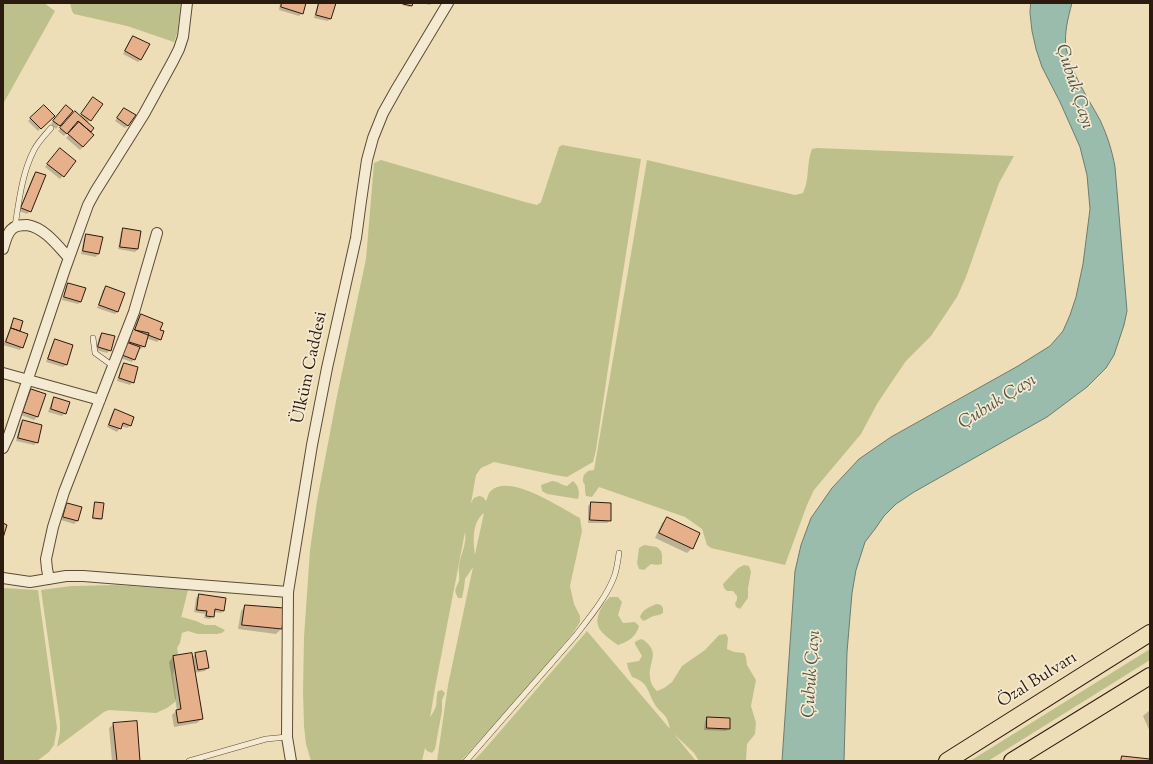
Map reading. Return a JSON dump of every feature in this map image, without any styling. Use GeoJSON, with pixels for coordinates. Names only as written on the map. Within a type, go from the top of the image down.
{"type":"FeatureCollection","features":[{"type":"Feature","properties":{"kind":"highway","name":"Özal Bulvarı"},"geometry":{"type":"LineString","coordinates":[[947,761],[1150,633]]}},
{"type":"Feature","properties":{"kind":"highway"},"geometry":{"type":"LineString","coordinates":[[1012,761],[1150,676]]}},
{"type":"Feature","properties":{"kind":"street"},"geometry":{"type":"LineString","coordinates":[[3,448],[9,435],[88,205],[144,114],[179,49],[183,37],[187,3]]}},
{"type":"Feature","properties":{"kind":"street","name":"Ülküm Caddesi"},"geometry":{"type":"LineString","coordinates":[[291,761],[287,737],[288,592],[313,437],[356,238],[360,200],[367,160],[373,138],[383,113],[448,3]]}},
{"type":"Feature","properties":{"kind":"street"},"geometry":{"type":"LineString","coordinates":[[3,249],[11,230],[15,226],[22,225],[38,228],[49,236],[69,258]]}},
{"type":"Feature","properties":{"kind":"street"},"geometry":{"type":"LineString","coordinates":[[49,579],[46,559],[52,527],[64,492],[134,312],[157,233]]}},
{"type":"Feature","properties":{"kind":"street"},"geometry":{"type":"LineString","coordinates":[[3,373],[100,400]]}},
{"type":"Feature","properties":{"kind":"street"},"geometry":{"type":"LineString","coordinates":[[3,578],[30,582],[66,576],[83,576],[288,592]]}},
{"type":"Feature","properties":{"kind":"lane"},"geometry":{"type":"LineString","coordinates":[[15,226],[23,180],[30,159],[34,149],[51,128]]}},
{"type":"Feature","properties":{"kind":"lane"},"geometry":{"type":"LineString","coordinates":[[93,338],[95,353],[113,366]]}},
{"type":"Feature","properties":{"kind":"lane"},"geometry":{"type":"LineString","coordinates":[[466,761],[576,635],[592,614],[614,578],[619,553]]}},
{"type":"Feature","properties":{"kind":"lane"},"geometry":{"type":"LineString","coordinates":[[189,761],[266,739],[287,737]]}},
{"type":"Feature","properties":{"kind":"green space"},"geometry":{"type":"Polygon","coordinates":[[[3,3],[44,3],[55,11],[3,104],[3,3]]]}},
{"type":"Feature","properties":{"kind":"green space"},"geometry":{"type":"Polygon","coordinates":[[[70,3],[181,3],[177,34],[174,42],[127,26],[74,14],[70,3]]]}},
{"type":"Feature","properties":{"kind":"green space"},"geometry":{"type":"Polygon","coordinates":[[[562,145],[641,159],[596,450],[593,462],[567,477],[494,462],[481,468],[476,475],[471,503],[474,498],[479,496],[483,497],[486,501],[489,493],[497,487],[508,486],[521,488],[548,500],[580,518],[582,531],[570,586],[574,604],[580,616],[580,622],[573,633],[515,702],[461,761],[437,761],[448,685],[473,567],[465,579],[462,598],[458,598],[456,589],[459,581],[460,561],[465,545],[465,532],[430,718],[436,706],[438,691],[442,690],[445,693],[442,700],[442,711],[435,749],[432,753],[427,751],[425,748],[422,761],[311,761],[306,744],[303,691],[304,637],[310,550],[317,501],[337,396],[366,259],[374,163],[381,160],[537,205],[541,202],[559,147],[562,145]],[[484,513],[477,521],[475,526],[475,555],[484,513]]]}},
{"type":"Feature","properties":{"kind":"green space"},"geometry":{"type":"Polygon","coordinates":[[[812,149],[1014,156],[999,183],[966,277],[957,297],[931,336],[906,361],[877,404],[861,434],[814,490],[785,565],[711,548],[707,545],[702,529],[685,517],[599,487],[592,497],[586,496],[583,480],[586,472],[594,470],[647,160],[795,195],[803,193],[807,182],[810,155],[812,149]]]}},
{"type":"Feature","properties":{"kind":"green space"},"geometry":{"type":"Polygon","coordinates":[[[552,481],[567,486],[573,481],[577,485],[579,494],[578,499],[547,494],[542,491],[541,485],[552,481]]]}},
{"type":"Feature","properties":{"kind":"green space"},"geometry":{"type":"Polygon","coordinates":[[[644,545],[657,547],[661,551],[662,564],[651,564],[644,570],[639,569],[637,563],[639,548],[644,545]]]}},
{"type":"Feature","properties":{"kind":"green space"},"geometry":{"type":"Polygon","coordinates":[[[744,565],[749,566],[751,572],[748,598],[740,609],[736,607],[735,603],[737,596],[733,591],[727,591],[723,584],[738,568],[744,565]]]}},
{"type":"Feature","properties":{"kind":"green space"},"geometry":{"type":"Polygon","coordinates":[[[116,585],[188,590],[181,618],[196,621],[205,625],[215,625],[225,630],[222,633],[217,634],[198,634],[188,631],[182,633],[180,643],[177,648],[178,653],[173,675],[176,698],[175,702],[167,708],[156,713],[109,710],[104,712],[57,747],[60,722],[41,590],[71,586],[116,585]]]}},
{"type":"Feature","properties":{"kind":"green space"},"geometry":{"type":"Polygon","coordinates":[[[3,588],[38,590],[57,728],[54,745],[49,752],[37,761],[3,761],[3,588]]]}},
{"type":"Feature","properties":{"kind":"green space"},"geometry":{"type":"Polygon","coordinates":[[[610,597],[618,597],[622,602],[618,615],[623,623],[635,622],[639,626],[636,633],[631,638],[618,645],[602,632],[599,628],[597,620],[604,603],[610,597]]]}},
{"type":"Feature","properties":{"kind":"green space"},"geometry":{"type":"Polygon","coordinates":[[[657,604],[661,605],[663,608],[663,613],[643,621],[640,617],[644,610],[657,604]]]}},
{"type":"Feature","properties":{"kind":"green space"},"geometry":{"type":"Polygon","coordinates":[[[587,631],[670,729],[666,717],[655,705],[644,684],[632,677],[628,668],[627,663],[639,661],[642,656],[635,642],[642,639],[650,646],[653,655],[650,679],[657,691],[672,682],[682,666],[705,650],[719,635],[726,634],[728,638],[727,649],[734,652],[744,653],[747,665],[756,680],[751,706],[756,723],[755,734],[747,744],[746,761],[699,761],[694,753],[674,734],[696,761],[473,761],[587,631]]]}},
{"type":"Feature","properties":{"kind":"green space"},"geometry":{"type":"Polygon","coordinates":[[[1150,649],[1150,660],[988,761],[970,761],[1150,649]]]}},
{"type":"Feature","properties":{"kind":"water","name":"Çubuk Çayı"},"geometry":{"type":"Polygon","coordinates":[[[1031,3],[1072,3],[1066,31],[1066,48],[1068,57],[1085,94],[1103,126],[1111,149],[1115,167],[1127,311],[1124,325],[1114,355],[1106,368],[1087,387],[1047,417],[914,492],[896,504],[884,516],[865,542],[856,570],[852,593],[847,652],[844,761],[782,761],[795,571],[801,545],[811,518],[832,488],[859,459],[891,437],[1018,366],[1050,346],[1063,331],[1076,297],[1083,264],[1090,209],[1087,175],[1080,147],[1060,102],[1042,67],[1036,49],[1030,13],[1031,3]]]}},
{"type":"Feature","properties":{"kind":"building"},"geometry":{"type":"Polygon","coordinates":[[[282,3],[306,3],[303,14],[281,7],[282,3]]]}},
{"type":"Feature","properties":{"kind":"building"},"geometry":{"type":"Polygon","coordinates":[[[319,3],[336,3],[331,19],[316,15],[319,3]]]}},
{"type":"Feature","properties":{"kind":"building"},"geometry":{"type":"Polygon","coordinates":[[[403,3],[413,3],[412,6],[403,3]]]}},
{"type":"Feature","properties":{"kind":"building"},"geometry":{"type":"Polygon","coordinates":[[[133,36],[150,44],[141,60],[125,51],[133,36]]]}},
{"type":"Feature","properties":{"kind":"building"},"geometry":{"type":"Polygon","coordinates":[[[93,97],[103,104],[91,121],[81,114],[93,97]]]}},
{"type":"Feature","properties":{"kind":"building"},"geometry":{"type":"Polygon","coordinates":[[[44,105],[55,116],[41,129],[30,118],[44,105]]]}},
{"type":"Feature","properties":{"kind":"building"},"geometry":{"type":"Polygon","coordinates":[[[66,105],[73,111],[60,126],[53,121],[66,105]]]}},
{"type":"Feature","properties":{"kind":"building"},"geometry":{"type":"Polygon","coordinates":[[[124,108],[136,115],[128,126],[117,118],[124,108]]]}},
{"type":"Feature","properties":{"kind":"building"},"geometry":{"type":"Polygon","coordinates":[[[75,111],[94,128],[91,132],[78,121],[67,134],[60,128],[75,111]]]}},
{"type":"Feature","properties":{"kind":"building"},"geometry":{"type":"Polygon","coordinates":[[[79,122],[94,135],[83,147],[68,134],[79,122]]]}},
{"type":"Feature","properties":{"kind":"building"},"geometry":{"type":"Polygon","coordinates":[[[60,148],[76,161],[64,177],[47,164],[60,148]]]}},
{"type":"Feature","properties":{"kind":"building"},"geometry":{"type":"Polygon","coordinates":[[[36,172],[46,175],[31,212],[21,208],[36,172]]]}},
{"type":"Feature","properties":{"kind":"building"},"geometry":{"type":"Polygon","coordinates":[[[123,228],[141,231],[138,249],[120,247],[123,228]]]}},
{"type":"Feature","properties":{"kind":"building"},"geometry":{"type":"Polygon","coordinates":[[[86,234],[103,237],[99,254],[83,251],[86,234]]]}},
{"type":"Feature","properties":{"kind":"building"},"geometry":{"type":"Polygon","coordinates":[[[68,283],[86,288],[81,302],[64,297],[68,283]]]}},
{"type":"Feature","properties":{"kind":"building"},"geometry":{"type":"Polygon","coordinates":[[[106,286],[125,293],[118,312],[99,305],[106,286]]]}},
{"type":"Feature","properties":{"kind":"building"},"geometry":{"type":"Polygon","coordinates":[[[141,314],[163,323],[160,330],[164,331],[161,340],[135,330],[141,314]]]}},
{"type":"Feature","properties":{"kind":"building"},"geometry":{"type":"Polygon","coordinates":[[[14,318],[23,321],[20,331],[11,328],[14,318]]]}},
{"type":"Feature","properties":{"kind":"building"},"geometry":{"type":"Polygon","coordinates":[[[11,328],[28,334],[23,348],[6,342],[11,328]]]}},
{"type":"Feature","properties":{"kind":"building"},"geometry":{"type":"Polygon","coordinates":[[[133,328],[135,330],[149,333],[145,347],[129,342],[133,328]]]}},
{"type":"Feature","properties":{"kind":"building"},"geometry":{"type":"Polygon","coordinates":[[[102,333],[115,336],[111,351],[98,347],[102,333]]]}},
{"type":"Feature","properties":{"kind":"building"},"geometry":{"type":"Polygon","coordinates":[[[55,339],[73,345],[67,365],[48,359],[55,339]]]}},
{"type":"Feature","properties":{"kind":"building"},"geometry":{"type":"Polygon","coordinates":[[[126,342],[140,347],[135,360],[122,355],[126,342]]]}},
{"type":"Feature","properties":{"kind":"building"},"geometry":{"type":"Polygon","coordinates":[[[124,363],[138,367],[134,383],[119,378],[124,363]]]}},
{"type":"Feature","properties":{"kind":"building"},"geometry":{"type":"Polygon","coordinates":[[[31,389],[46,394],[38,417],[23,412],[31,389]]]}},
{"type":"Feature","properties":{"kind":"building"},"geometry":{"type":"Polygon","coordinates":[[[54,397],[70,402],[66,414],[51,409],[54,397]]]}},
{"type":"Feature","properties":{"kind":"building"},"geometry":{"type":"Polygon","coordinates":[[[115,409],[134,417],[131,426],[123,423],[121,429],[109,425],[115,409]]]}},
{"type":"Feature","properties":{"kind":"building"},"geometry":{"type":"Polygon","coordinates":[[[23,420],[42,425],[38,443],[18,438],[23,420]]]}},
{"type":"Feature","properties":{"kind":"building"},"geometry":{"type":"Polygon","coordinates":[[[95,502],[104,503],[102,519],[93,518],[95,502]]]}},
{"type":"Feature","properties":{"kind":"building"},"geometry":{"type":"Polygon","coordinates":[[[591,502],[611,503],[611,521],[590,520],[591,502]]]}},
{"type":"Feature","properties":{"kind":"building"},"geometry":{"type":"Polygon","coordinates":[[[67,503],[82,507],[78,521],[63,517],[67,503]]]}},
{"type":"Feature","properties":{"kind":"building"},"geometry":{"type":"Polygon","coordinates":[[[667,517],[700,533],[693,549],[659,533],[667,517]]]}},
{"type":"Feature","properties":{"kind":"building"},"geometry":{"type":"Polygon","coordinates":[[[3,523],[7,525],[3,538],[3,523]]]}},
{"type":"Feature","properties":{"kind":"building"},"geometry":{"type":"Polygon","coordinates":[[[199,594],[226,598],[224,611],[215,609],[214,617],[206,616],[207,611],[197,610],[199,594]]]}},
{"type":"Feature","properties":{"kind":"building"},"geometry":{"type":"Polygon","coordinates":[[[245,605],[284,608],[282,629],[242,625],[245,605]]]}},
{"type":"Feature","properties":{"kind":"building"},"geometry":{"type":"Polygon","coordinates":[[[206,651],[209,668],[198,670],[195,653],[206,651]]]}},
{"type":"Feature","properties":{"kind":"building"},"geometry":{"type":"Polygon","coordinates":[[[192,653],[203,719],[178,723],[176,710],[181,709],[173,656],[192,653]]]}},
{"type":"Feature","properties":{"kind":"building"},"geometry":{"type":"Polygon","coordinates":[[[707,717],[730,718],[730,729],[707,728],[707,717]]]}},
{"type":"Feature","properties":{"kind":"building"},"geometry":{"type":"Polygon","coordinates":[[[137,721],[140,761],[117,761],[113,723],[137,721]]]}},
{"type":"Feature","properties":{"kind":"building"},"geometry":{"type":"Polygon","coordinates":[[[1122,756],[1150,759],[1150,761],[1121,761],[1122,756]]]}}]}
